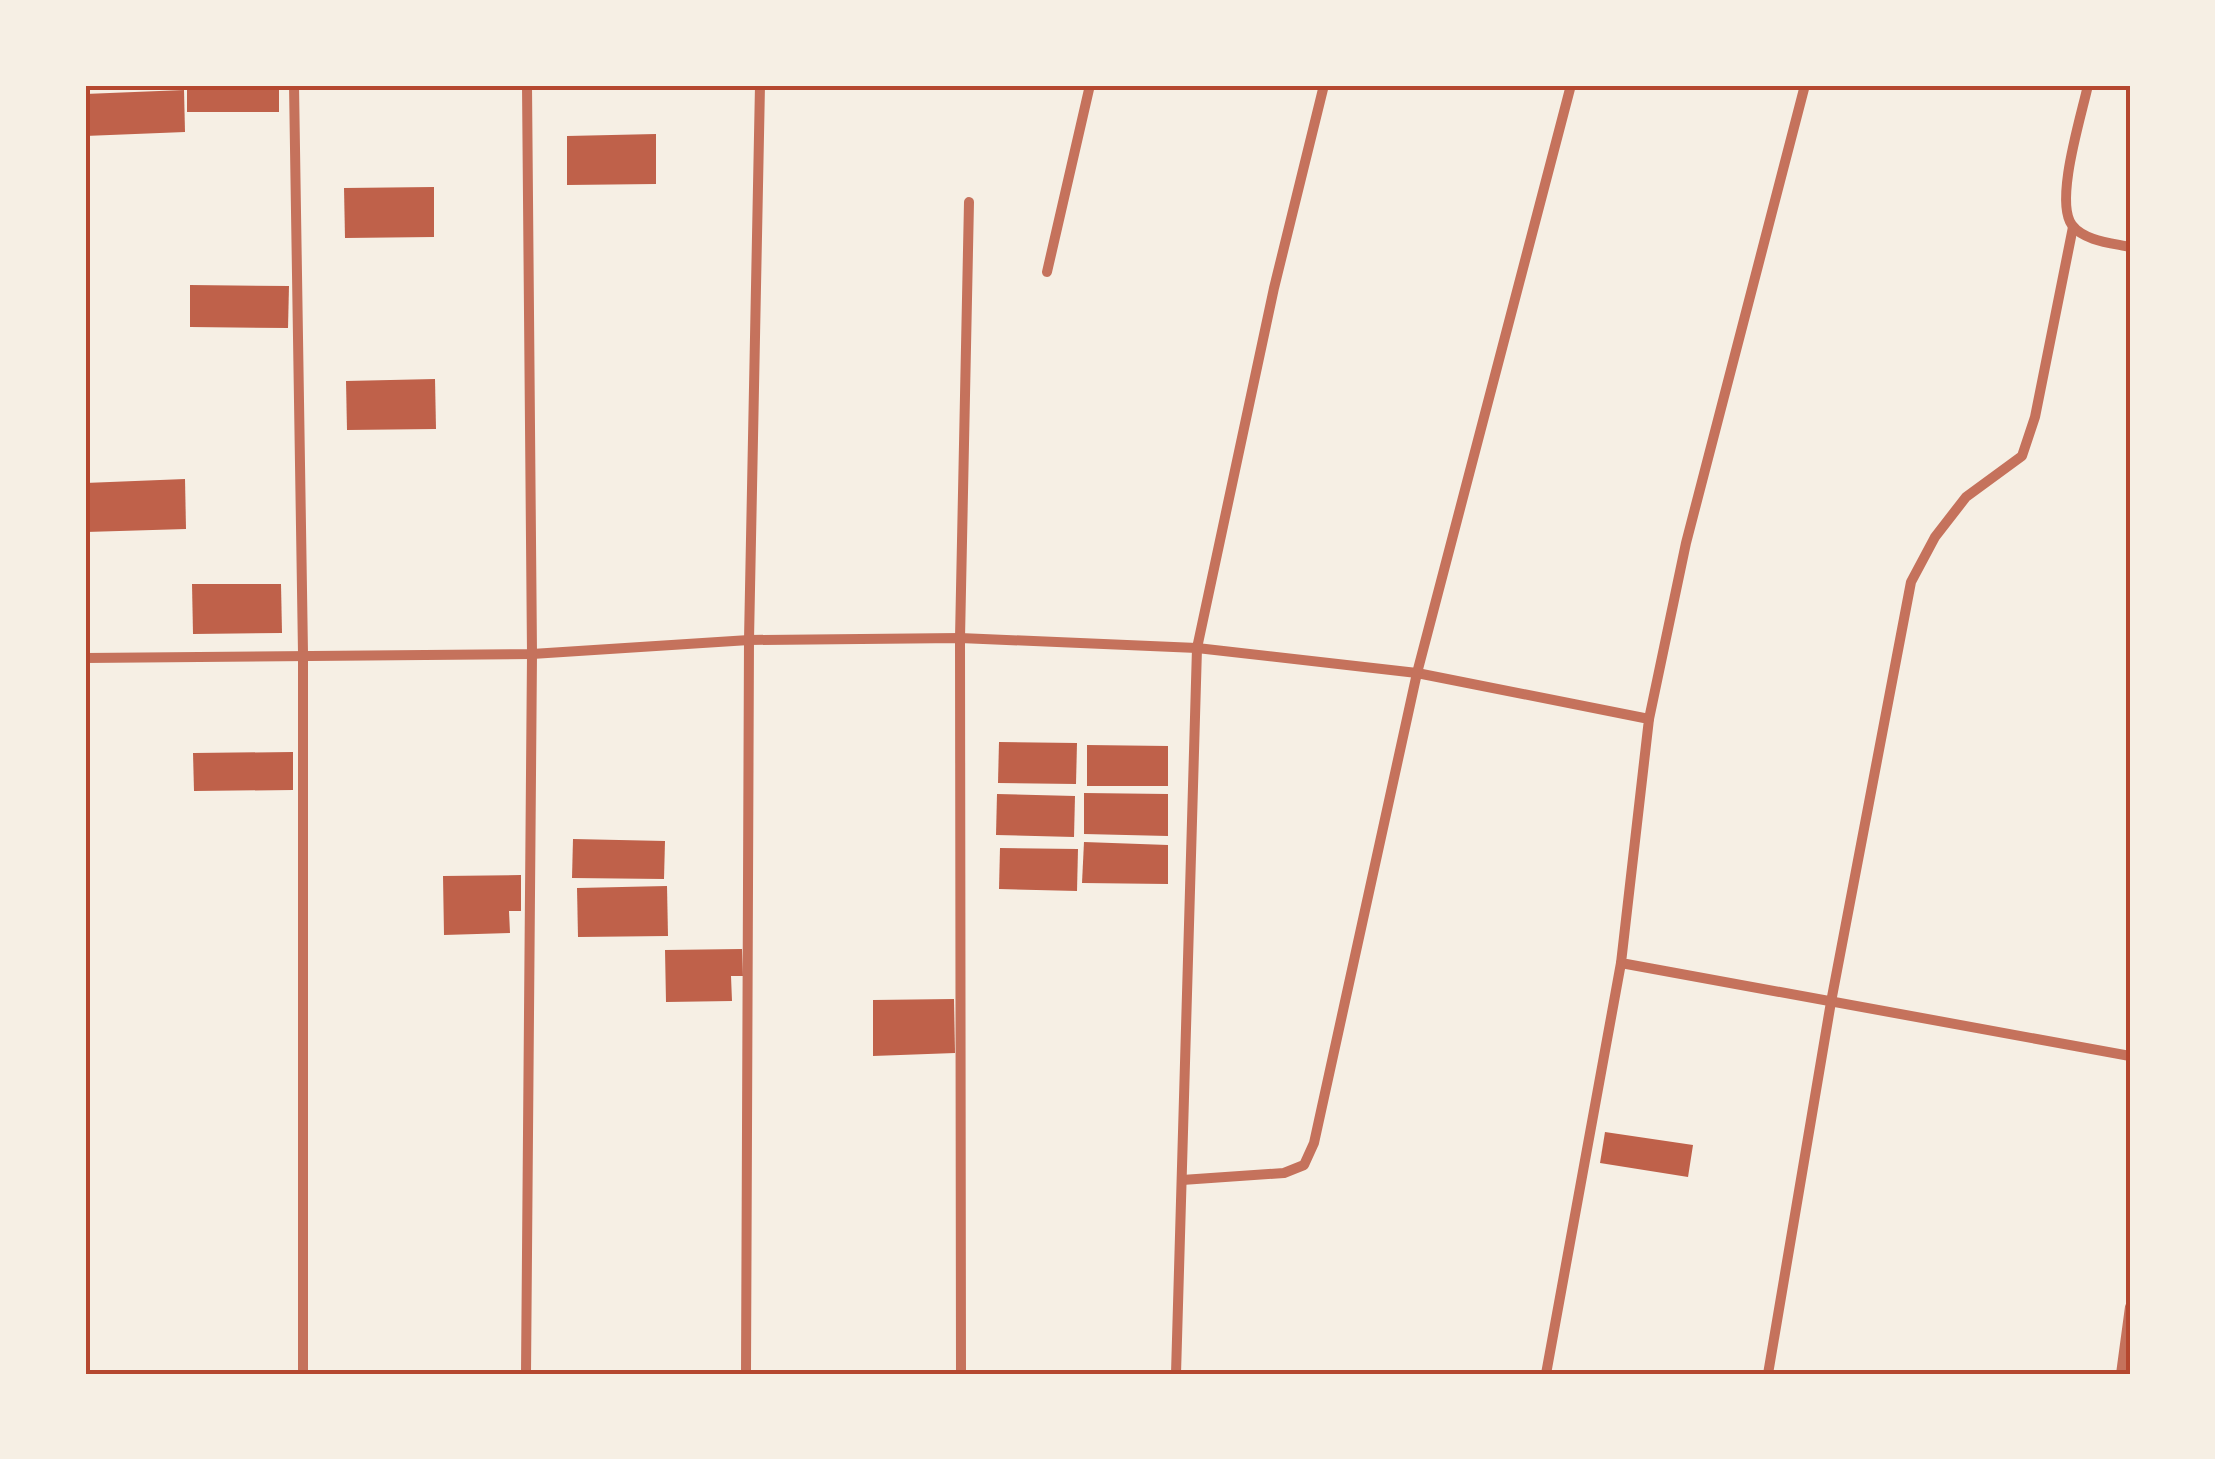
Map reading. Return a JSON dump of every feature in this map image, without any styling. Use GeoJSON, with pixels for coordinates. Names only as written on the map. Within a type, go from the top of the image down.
{"type":"FeatureCollection","features":[{"type":"Feature","properties":{"kind":"street"},"geometry":{"type":"LineString","coordinates":[[294,85],[303,653],[302,1374]]}},
{"type":"Feature","properties":{"kind":"street"},"geometry":{"type":"LineString","coordinates":[[526,1374],[532,654],[527,85]]}},
{"type":"Feature","properties":{"kind":"street"},"geometry":{"type":"LineString","coordinates":[[746,1374],[749,640],[760,85]]}},
{"type":"Feature","properties":{"kind":"street"},"geometry":{"type":"LineString","coordinates":[[1047,272],[1090,85]]}},
{"type":"Feature","properties":{"kind":"street"},"geometry":{"type":"LineString","coordinates":[[1176,1374],[1196,648],[1274,288],[1324,85]]}},
{"type":"Feature","properties":{"kind":"street"},"geometry":{"type":"LineString","coordinates":[[1182,1180],[1284,1173],[1304,1164],[1314,1143],[1417,673],[1571,85]]}},
{"type":"Feature","properties":{"kind":"street"},"geometry":{"type":"LineString","coordinates":[[1546,1374],[1622,963],[1649,719],[1686,543],[1806,85]]}},
{"type":"Feature","properties":{"kind":"street"},"geometry":{"type":"LineString","coordinates":[[1768,1374],[1831,1002],[1912,582],[1934,536],[1966,497],[2022,456],[2035,417],[2073,227],[2065,194],[2088,85]]}},
{"type":"Feature","properties":{"kind":"street"},"geometry":{"type":"LineString","coordinates":[[961,1374],[960,638],[970,202]]}},
{"type":"Feature","properties":{"kind":"street"},"geometry":{"type":"LineString","coordinates":[[2073,227],[2094,239],[2130,247]]}},
{"type":"Feature","properties":{"kind":"street"},"geometry":{"type":"LineString","coordinates":[[85,658],[303,653],[532,654],[749,640],[960,638],[1196,648],[1417,673],[1649,719]]}},
{"type":"Feature","properties":{"kind":"street"},"geometry":{"type":"LineString","coordinates":[[1622,963],[2130,1056]]}},
{"type":"Feature","properties":{"kind":"street"},"geometry":{"type":"LineString","coordinates":[[2120,1374],[2130,1308]]}},
{"type":"Feature","properties":{"kind":"building"},"geometry":{"type":"Polygon","coordinates":[[[187,85],[279,85],[279,112],[187,112],[187,85]]]}},
{"type":"Feature","properties":{"kind":"building"},"geometry":{"type":"Polygon","coordinates":[[[184,90],[185,132],[85,136],[85,94],[184,90]]]}},
{"type":"Feature","properties":{"kind":"building"},"geometry":{"type":"Polygon","coordinates":[[[656,134],[656,184],[567,185],[567,136],[656,134]]]}},
{"type":"Feature","properties":{"kind":"building"},"geometry":{"type":"Polygon","coordinates":[[[434,187],[434,237],[345,238],[344,188],[434,187]]]}},
{"type":"Feature","properties":{"kind":"building"},"geometry":{"type":"Polygon","coordinates":[[[190,285],[289,286],[288,328],[190,327],[190,285]]]}},
{"type":"Feature","properties":{"kind":"building"},"geometry":{"type":"Polygon","coordinates":[[[435,379],[436,429],[347,430],[346,381],[435,379]]]}},
{"type":"Feature","properties":{"kind":"building"},"geometry":{"type":"Polygon","coordinates":[[[185,479],[186,529],[86,532],[85,483],[185,479]]]}},
{"type":"Feature","properties":{"kind":"building"},"geometry":{"type":"Polygon","coordinates":[[[192,584],[281,584],[282,633],[193,634],[192,584]]]}},
{"type":"Feature","properties":{"kind":"building"},"geometry":{"type":"Polygon","coordinates":[[[999,742],[1077,743],[1076,784],[998,783],[999,742]]]}},
{"type":"Feature","properties":{"kind":"building"},"geometry":{"type":"Polygon","coordinates":[[[1087,745],[1168,746],[1168,786],[1087,786],[1087,745]]]}},
{"type":"Feature","properties":{"kind":"building"},"geometry":{"type":"Polygon","coordinates":[[[293,752],[293,790],[194,791],[193,753],[293,752]]]}},
{"type":"Feature","properties":{"kind":"building"},"geometry":{"type":"Polygon","coordinates":[[[1084,793],[1168,794],[1168,836],[1084,834],[1084,793]]]}},
{"type":"Feature","properties":{"kind":"building"},"geometry":{"type":"Polygon","coordinates":[[[997,794],[1075,796],[1074,837],[996,835],[997,794]]]}},
{"type":"Feature","properties":{"kind":"building"},"geometry":{"type":"Polygon","coordinates":[[[573,839],[665,841],[664,879],[572,878],[573,839]]]}},
{"type":"Feature","properties":{"kind":"building"},"geometry":{"type":"Polygon","coordinates":[[[1084,842],[1168,845],[1168,884],[1082,883],[1084,842]]]}},
{"type":"Feature","properties":{"kind":"building"},"geometry":{"type":"Polygon","coordinates":[[[1000,848],[1078,849],[1077,891],[999,889],[1000,848]]]}},
{"type":"Feature","properties":{"kind":"building"},"geometry":{"type":"Polygon","coordinates":[[[521,875],[521,911],[509,911],[510,933],[444,935],[443,876],[521,875]]]}},
{"type":"Feature","properties":{"kind":"building"},"geometry":{"type":"Polygon","coordinates":[[[667,886],[668,936],[578,937],[577,888],[667,886]]]}},
{"type":"Feature","properties":{"kind":"building"},"geometry":{"type":"Polygon","coordinates":[[[742,949],[743,976],[731,976],[732,1001],[666,1002],[665,950],[742,949]]]}},
{"type":"Feature","properties":{"kind":"building"},"geometry":{"type":"Polygon","coordinates":[[[954,999],[955,1053],[873,1056],[873,1000],[954,999]]]}},
{"type":"Feature","properties":{"kind":"building"},"geometry":{"type":"Polygon","coordinates":[[[1605,1132],[1693,1145],[1688,1177],[1600,1163],[1605,1132]]]}}]}
